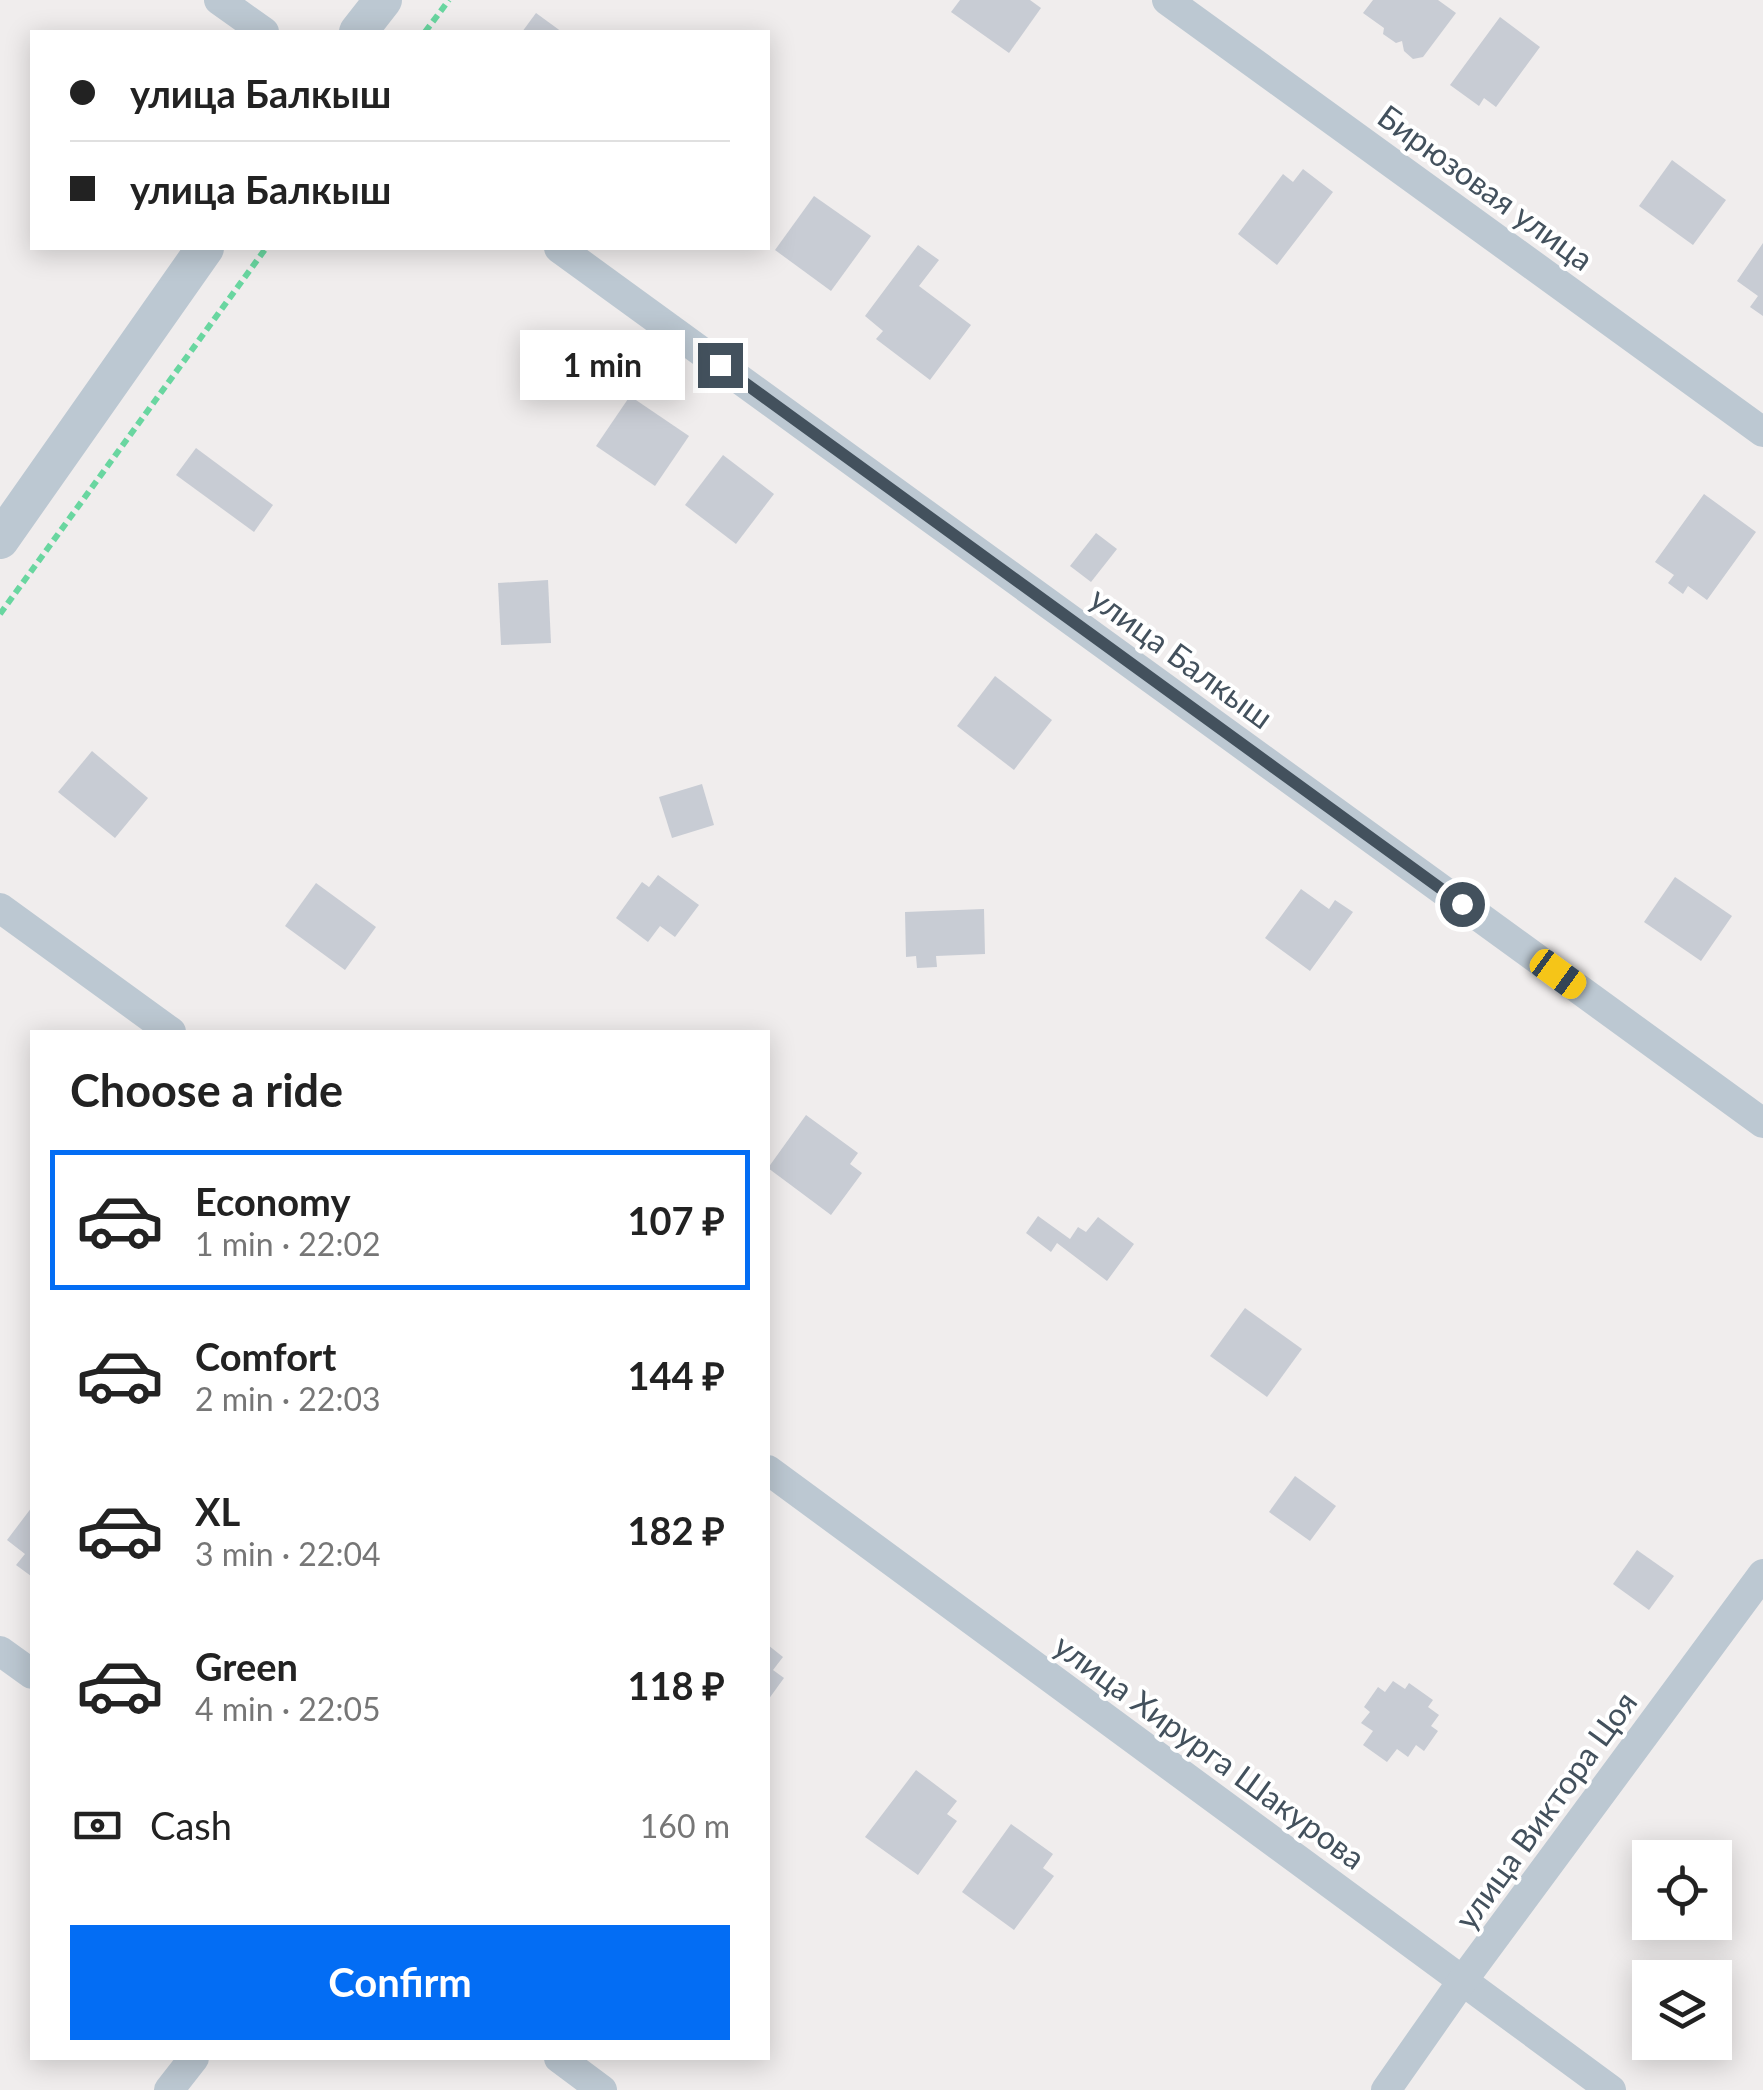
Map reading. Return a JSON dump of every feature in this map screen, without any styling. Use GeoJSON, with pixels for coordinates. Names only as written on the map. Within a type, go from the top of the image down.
{"type":"FeatureCollection","features":[{"type":"Feature","properties":{"kind":"street"},"geometry":{"type":"LineString","coordinates":[[220,0],[261,30]]}},
{"type":"Feature","properties":{"kind":"street"},"geometry":{"type":"LineString","coordinates":[[360,30],[383,0]]}},
{"type":"Feature","properties":{"kind":"street","name":"Бирюзовая улица"},"geometry":{"type":"LineString","coordinates":[[1168,0],[1763,432]]}},
{"type":"Feature","properties":{"kind":"street"},"geometry":{"type":"LineString","coordinates":[[0,540],[204,250]]}},
{"type":"Feature","properties":{"kind":"street","name":"улица Балкыш"},"geometry":{"type":"LineString","coordinates":[[562,250],[1763,1123]]}},
{"type":"Feature","properties":{"kind":"street"},"geometry":{"type":"LineString","coordinates":[[0,908],[167,1030]]}},
{"type":"Feature","properties":{"kind":"street","name":"улица Хирурга Шакурова"},"geometry":{"type":"LineString","coordinates":[[770,1471],[1611,2090]]}},
{"type":"Feature","properties":{"kind":"street","name":"улица Виктора Цоя"},"geometry":{"type":"LineString","coordinates":[[1386,2090],[1763,1574]]}},
{"type":"Feature","properties":{"kind":"street"},"geometry":{"type":"LineString","coordinates":[[0,1651],[30,1673]]}},
{"type":"Feature","properties":{"kind":"street"},"geometry":{"type":"LineString","coordinates":[[169,2090],[192,2060]]}},
{"type":"Feature","properties":{"kind":"street"},"geometry":{"type":"LineString","coordinates":[[562,2060],[602,2090]]}},
{"type":"Feature","properties":{"kind":"path"},"geometry":{"type":"LineString","coordinates":[[426,30],[449,0]]}},
{"type":"Feature","properties":{"kind":"path"},"geometry":{"type":"LineString","coordinates":[[0,614],[265,250]]}},
{"type":"Feature","properties":{"kind":"building"},"geometry":{"type":"Polygon","coordinates":[[[960,0],[1030,0],[1041,8],[1009,53],[951,12],[960,0]]]}},
{"type":"Feature","properties":{"kind":"building"},"geometry":{"type":"Polygon","coordinates":[[[1373,0],[1438,0],[1456,13],[1423,57],[1413,59],[1404,51],[1402,41],[1396,43],[1383,34],[1384,28],[1363,13],[1373,0]]]}},
{"type":"Feature","properties":{"kind":"building"},"geometry":{"type":"Polygon","coordinates":[[[536,13],[559,30],[523,30],[536,13]]]}},
{"type":"Feature","properties":{"kind":"building"},"geometry":{"type":"Polygon","coordinates":[[[1500,17],[1540,47],[1496,107],[1484,98],[1479,106],[1450,85],[1500,17]]]}},
{"type":"Feature","properties":{"kind":"building"},"geometry":{"type":"Polygon","coordinates":[[[1672,160],[1726,200],[1693,245],[1639,206],[1672,160]]]}},
{"type":"Feature","properties":{"kind":"building"},"geometry":{"type":"Polygon","coordinates":[[[1303,169],[1333,192],[1277,265],[1238,234],[1283,174],[1293,182],[1303,169]]]}},
{"type":"Feature","properties":{"kind":"building"},"geometry":{"type":"Polygon","coordinates":[[[814,196],[871,236],[831,291],[775,250],[814,196]]]}},
{"type":"Feature","properties":{"kind":"building"},"geometry":{"type":"Polygon","coordinates":[[[1763,243],[1763,316],[1750,307],[1758,296],[1737,281],[1763,243]]]}},
{"type":"Feature","properties":{"kind":"building"},"geometry":{"type":"Polygon","coordinates":[[[918,245],[939,260],[919,286],[971,325],[930,380],[876,339],[883,331],[865,316],[918,245]]]}},
{"type":"Feature","properties":{"kind":"building"},"geometry":{"type":"Polygon","coordinates":[[[630,396],[689,436],[655,486],[596,446],[630,396]]]}},
{"type":"Feature","properties":{"kind":"building"},"geometry":{"type":"Polygon","coordinates":[[[196,448],[273,505],[254,532],[176,475],[196,448]]]}},
{"type":"Feature","properties":{"kind":"building"},"geometry":{"type":"Polygon","coordinates":[[[723,455],[774,494],[736,544],[685,505],[723,455]]]}},
{"type":"Feature","properties":{"kind":"building"},"geometry":{"type":"Polygon","coordinates":[[[1704,494],[1756,532],[1707,600],[1688,586],[1683,594],[1668,583],[1674,575],[1655,562],[1704,494]]]}},
{"type":"Feature","properties":{"kind":"building"},"geometry":{"type":"Polygon","coordinates":[[[1096,533],[1117,549],[1091,582],[1070,566],[1096,533]]]}},
{"type":"Feature","properties":{"kind":"building"},"geometry":{"type":"Polygon","coordinates":[[[548,580],[551,643],[501,645],[498,583],[548,580]]]}},
{"type":"Feature","properties":{"kind":"building"},"geometry":{"type":"Polygon","coordinates":[[[995,676],[1052,720],[1014,770],[957,726],[995,676]]]}},
{"type":"Feature","properties":{"kind":"building"},"geometry":{"type":"Polygon","coordinates":[[[92,751],[148,798],[115,838],[58,792],[92,751]]]}},
{"type":"Feature","properties":{"kind":"building"},"geometry":{"type":"Polygon","coordinates":[[[702,784],[714,825],[672,838],[659,797],[702,784]]]}},
{"type":"Feature","properties":{"kind":"building"},"geometry":{"type":"Polygon","coordinates":[[[658,875],[699,905],[675,937],[660,926],[648,942],[616,918],[642,882],[649,887],[658,875]]]}},
{"type":"Feature","properties":{"kind":"building"},"geometry":{"type":"Polygon","coordinates":[[[1675,877],[1732,916],[1701,961],[1644,922],[1675,877]]]}},
{"type":"Feature","properties":{"kind":"building"},"geometry":{"type":"Polygon","coordinates":[[[316,883],[376,927],[345,970],[285,926],[316,883]]]}},
{"type":"Feature","properties":{"kind":"building"},"geometry":{"type":"Polygon","coordinates":[[[1301,889],[1329,909],[1335,900],[1353,912],[1310,971],[1265,938],[1301,889]]]}},
{"type":"Feature","properties":{"kind":"building"},"geometry":{"type":"Polygon","coordinates":[[[984,909],[985,954],[936,956],[937,967],[917,968],[916,956],[906,957],[905,912],[984,909]]]}},
{"type":"Feature","properties":{"kind":"building"},"geometry":{"type":"Polygon","coordinates":[[[806,1115],[858,1153],[850,1164],[862,1173],[831,1215],[770,1169],[806,1115]]]}},
{"type":"Feature","properties":{"kind":"building"},"geometry":{"type":"Polygon","coordinates":[[[1038,1216],[1070,1239],[1078,1227],[1086,1232],[1098,1217],[1134,1244],[1107,1281],[1057,1243],[1051,1252],[1026,1233],[1038,1216]]]}},
{"type":"Feature","properties":{"kind":"building"},"geometry":{"type":"Polygon","coordinates":[[[1245,1308],[1302,1349],[1267,1397],[1210,1356],[1245,1308]]]}},
{"type":"Feature","properties":{"kind":"building"},"geometry":{"type":"Polygon","coordinates":[[[1295,1476],[1336,1506],[1310,1541],[1269,1512],[1295,1476]]]}},
{"type":"Feature","properties":{"kind":"building"},"geometry":{"type":"Polygon","coordinates":[[[30,1510],[30,1575],[16,1565],[25,1554],[7,1540],[30,1510]]]}},
{"type":"Feature","properties":{"kind":"building"},"geometry":{"type":"Polygon","coordinates":[[[1637,1550],[1674,1576],[1649,1610],[1613,1584],[1637,1550]]]}},
{"type":"Feature","properties":{"kind":"building"},"geometry":{"type":"Polygon","coordinates":[[[770,1647],[783,1657],[773,1670],[784,1678],[770,1697],[770,1647]]]}},
{"type":"Feature","properties":{"kind":"building"},"geometry":{"type":"Polygon","coordinates":[[[1393,1681],[1405,1689],[1409,1683],[1433,1700],[1428,1707],[1439,1715],[1431,1726],[1438,1731],[1424,1751],[1416,1745],[1408,1757],[1397,1749],[1387,1762],[1363,1745],[1373,1731],[1361,1723],[1370,1712],[1364,1707],[1378,1687],[1385,1692],[1393,1681]]]}},
{"type":"Feature","properties":{"kind":"building"},"geometry":{"type":"Polygon","coordinates":[[[916,1770],[957,1801],[947,1814],[957,1821],[918,1875],[865,1837],[916,1770]]]}},
{"type":"Feature","properties":{"kind":"building"},"geometry":{"type":"Polygon","coordinates":[[[1011,1824],[1053,1854],[1043,1868],[1054,1876],[1014,1930],[962,1892],[1011,1824]]]}},
{"type":"Feature","properties":{"kind":"route"},"geometry":{"type":"LineString","coordinates":[[720,365],[1462,904]]}}]}
